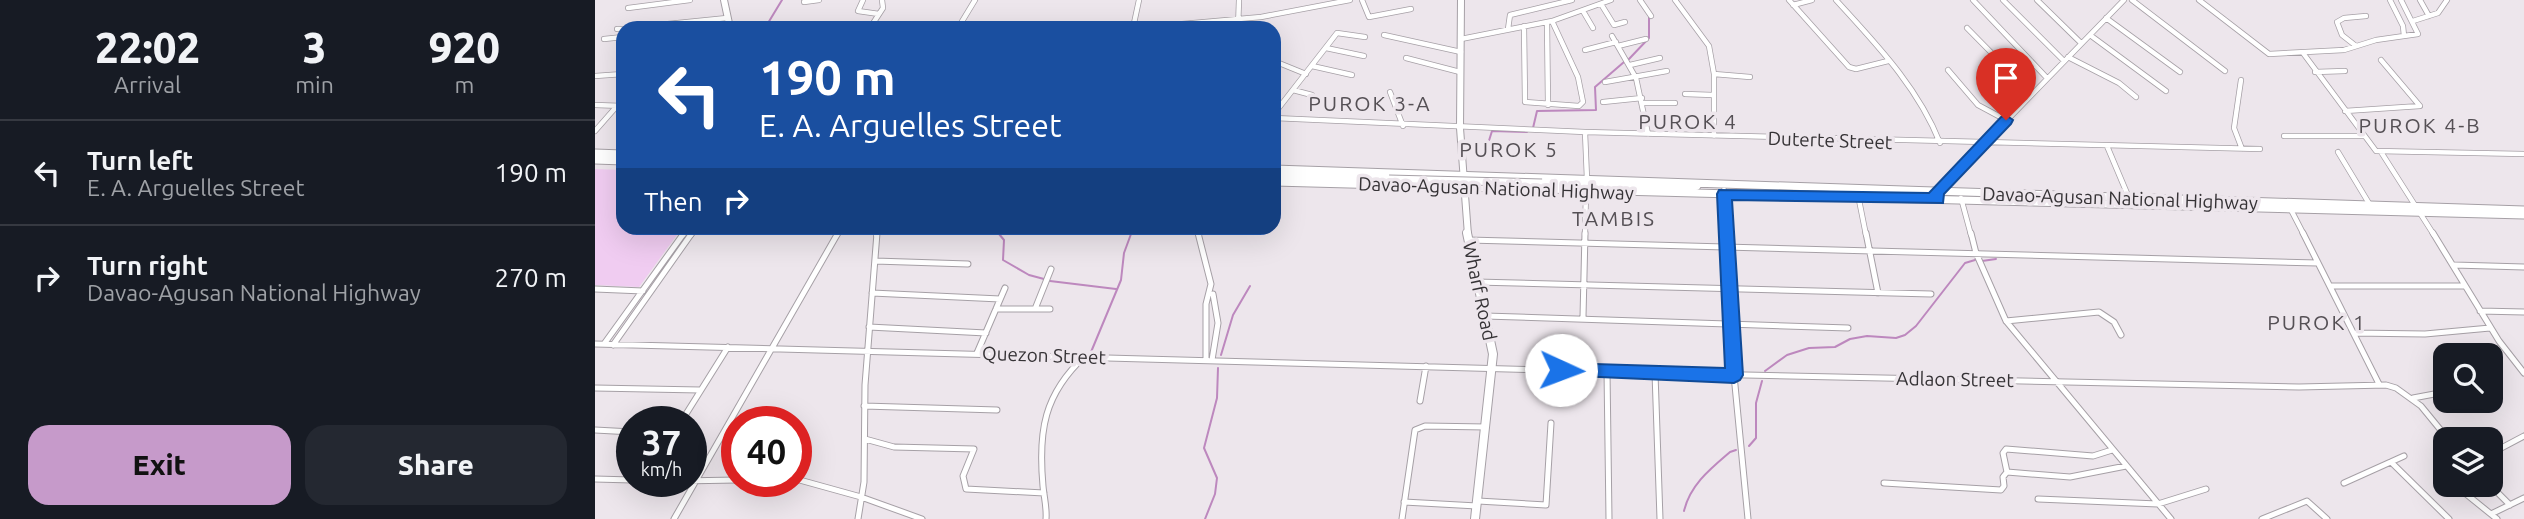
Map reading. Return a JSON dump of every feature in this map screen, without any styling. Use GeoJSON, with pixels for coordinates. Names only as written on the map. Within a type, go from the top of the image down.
{"type":"FeatureCollection","features":[{"type":"Feature","properties":{"kind":"highway"},"geometry":{"type":"LineString","coordinates":[[595,153],[616,154]]}},
{"type":"Feature","properties":{"kind":"highway"},"geometry":{"type":"LineString","coordinates":[[595,160],[616,161]]}},
{"type":"Feature","properties":{"kind":"highway","name":"Davao-Agusan National Highway"},"geometry":{"type":"LineString","coordinates":[[1281,169],[1720,183],[1819,192]]}},
{"type":"Feature","properties":{"kind":"highway","name":"Davao-Agusan National Highway"},"geometry":{"type":"LineString","coordinates":[[1281,175],[1685,187],[1720,183]]}},
{"type":"Feature","properties":{"kind":"highway","name":"Davao-Agusan National Highway"},"geometry":{"type":"LineString","coordinates":[[1281,182],[1721,194],[1858,193],[2418,209],[2524,215]]}},
{"type":"Feature","properties":{"kind":"highway","name":"Davao-Agusan National Highway"},"geometry":{"type":"LineString","coordinates":[[1685,187],[1721,194]]}},
{"type":"Feature","properties":{"kind":"highway","name":"Davao-Agusan National Highway"},"geometry":{"type":"LineString","coordinates":[[2352,208],[2370,205],[2418,209]]}},
{"type":"Feature","properties":{"kind":"highway","name":"Davao-Agusan National Highway"},"geometry":{"type":"LineString","coordinates":[[2497,212],[2524,209]]}},
{"type":"Feature","properties":{"kind":"main road"},"geometry":{"type":"LineString","coordinates":[[724,0],[728,21]]}},
{"type":"Feature","properties":{"kind":"main road","name":"Wharf Road"},"geometry":{"type":"LineString","coordinates":[[1461,0],[1460,128],[1468,240],[1475,282],[1492,345],[1492,368],[1475,519]]}},
{"type":"Feature","properties":{"kind":"street"},"geometry":{"type":"LineString","coordinates":[[628,8],[690,0]]}},
{"type":"Feature","properties":{"kind":"street"},"geometry":{"type":"LineString","coordinates":[[804,2],[818,0]]}},
{"type":"Feature","properties":{"kind":"street"},"geometry":{"type":"LineString","coordinates":[[863,0],[858,11],[879,14]]}},
{"type":"Feature","properties":{"kind":"street"},"geometry":{"type":"LineString","coordinates":[[874,21],[883,6],[882,0]]}},
{"type":"Feature","properties":{"kind":"street"},"geometry":{"type":"LineString","coordinates":[[962,21],[975,0]]}},
{"type":"Feature","properties":{"kind":"street"},"geometry":{"type":"LineString","coordinates":[[1136,21],[1139,0]]}},
{"type":"Feature","properties":{"kind":"street"},"geometry":{"type":"LineString","coordinates":[[1239,0],[1239,19]]}},
{"type":"Feature","properties":{"kind":"street"},"geometry":{"type":"LineString","coordinates":[[1229,21],[1350,0]]}},
{"type":"Feature","properties":{"kind":"street"},"geometry":{"type":"LineString","coordinates":[[1361,0],[1369,17],[1411,9]]}},
{"type":"Feature","properties":{"kind":"street"},"geometry":{"type":"LineString","coordinates":[[1508,29],[1510,15],[1572,0]]}},
{"type":"Feature","properties":{"kind":"street"},"geometry":{"type":"LineString","coordinates":[[1461,39],[1550,21],[1611,0]]}},
{"type":"Feature","properties":{"kind":"street"},"geometry":{"type":"LineString","coordinates":[[1640,0],[1651,16]]}},
{"type":"Feature","properties":{"kind":"street"},"geometry":{"type":"LineString","coordinates":[[1675,0],[1709,46],[1714,74],[1714,136]]}},
{"type":"Feature","properties":{"kind":"street"},"geometry":{"type":"LineString","coordinates":[[1791,2],[1812,0]]}},
{"type":"Feature","properties":{"kind":"street"},"geometry":{"type":"LineString","coordinates":[[1836,0],[1888,61],[1926,112],[1940,143]]}},
{"type":"Feature","properties":{"kind":"street"},"geometry":{"type":"LineString","coordinates":[[1973,0],[2047,78]]}},
{"type":"Feature","properties":{"kind":"street"},"geometry":{"type":"LineString","coordinates":[[2003,0],[2066,59],[2119,83],[2136,97]]}},
{"type":"Feature","properties":{"kind":"street"},"geometry":{"type":"LineString","coordinates":[[2037,0],[2081,43]]}},
{"type":"Feature","properties":{"kind":"street"},"geometry":{"type":"LineString","coordinates":[[1937,196],[1982,143],[2124,0]]}},
{"type":"Feature","properties":{"kind":"street"},"geometry":{"type":"LineString","coordinates":[[2133,0],[2225,71]]}},
{"type":"Feature","properties":{"kind":"street"},"geometry":{"type":"LineString","coordinates":[[2199,0],[2266,52],[2344,50],[2419,33],[2401,0]]}},
{"type":"Feature","properties":{"kind":"street"},"geometry":{"type":"LineString","coordinates":[[2390,0],[2403,26],[2404,36]]}},
{"type":"Feature","properties":{"kind":"street"},"geometry":{"type":"LineString","coordinates":[[2420,0],[2429,16]]}},
{"type":"Feature","properties":{"kind":"street"},"geometry":{"type":"LineString","coordinates":[[2413,21],[2440,11],[2447,0]]}},
{"type":"Feature","properties":{"kind":"street"},"geometry":{"type":"LineString","coordinates":[[1791,2],[1850,67],[1856,69],[1888,61]]}},
{"type":"Feature","properties":{"kind":"street"},"geometry":{"type":"LineString","coordinates":[[1601,4],[1614,25],[1625,22]]}},
{"type":"Feature","properties":{"kind":"street"},"geometry":{"type":"LineString","coordinates":[[1583,11],[1593,28]]}},
{"type":"Feature","properties":{"kind":"street"},"geometry":{"type":"LineString","coordinates":[[2356,46],[2339,30],[2337,22],[2344,18],[2366,16]]}},
{"type":"Feature","properties":{"kind":"street"},"geometry":{"type":"LineString","coordinates":[[698,21],[727,18]]}},
{"type":"Feature","properties":{"kind":"street"},"geometry":{"type":"LineString","coordinates":[[2106,18],[2180,72]]}},
{"type":"Feature","properties":{"kind":"street"},"geometry":{"type":"LineString","coordinates":[[1524,26],[1523,100],[1529,104],[1575,106],[1583,102],[1578,77],[1550,21]]}},
{"type":"Feature","properties":{"kind":"street"},"geometry":{"type":"LineString","coordinates":[[1548,105],[1550,21]]}},
{"type":"Feature","properties":{"kind":"street"},"geometry":{"type":"LineString","coordinates":[[1967,27],[2032,94]]}},
{"type":"Feature","properties":{"kind":"street"},"geometry":{"type":"LineString","coordinates":[[1281,106],[1341,32],[1366,37]]}},
{"type":"Feature","properties":{"kind":"street"},"geometry":{"type":"LineString","coordinates":[[1384,35],[1461,52]]}},
{"type":"Feature","properties":{"kind":"street"},"geometry":{"type":"LineString","coordinates":[[2090,35],[2166,91]]}},
{"type":"Feature","properties":{"kind":"street"},"geometry":{"type":"LineString","coordinates":[[1612,36],[1636,78],[1643,100],[1648,134]]}},
{"type":"Feature","properties":{"kind":"street"},"geometry":{"type":"LineString","coordinates":[[604,39],[616,38]]}},
{"type":"Feature","properties":{"kind":"street"},"geometry":{"type":"LineString","coordinates":[[1585,50],[1646,39]]}},
{"type":"Feature","properties":{"kind":"street"},"geometry":{"type":"LineString","coordinates":[[1326,48],[1364,56]]}},
{"type":"Feature","properties":{"kind":"street"},"geometry":{"type":"LineString","coordinates":[[2303,52],[2374,150],[2524,154]]}},
{"type":"Feature","properties":{"kind":"street"},"geometry":{"type":"LineString","coordinates":[[1406,58],[1459,72]]}},
{"type":"Feature","properties":{"kind":"street"},"geometry":{"type":"LineString","coordinates":[[1630,65],[1660,58]]}},
{"type":"Feature","properties":{"kind":"street"},"geometry":{"type":"LineString","coordinates":[[2345,111],[2420,106],[2381,60]]}},
{"type":"Feature","properties":{"kind":"street"},"geometry":{"type":"LineString","coordinates":[[1281,64],[1306,74]]}},
{"type":"Feature","properties":{"kind":"street"},"geometry":{"type":"LineString","coordinates":[[1312,66],[1352,75]]}},
{"type":"Feature","properties":{"kind":"street"},"geometry":{"type":"LineString","coordinates":[[1948,70],[1978,105],[2006,120]]}},
{"type":"Feature","properties":{"kind":"street"},"geometry":{"type":"LineString","coordinates":[[1605,82],[1667,71]]}},
{"type":"Feature","properties":{"kind":"street"},"geometry":{"type":"LineString","coordinates":[[2315,72],[2345,71]]}},
{"type":"Feature","properties":{"kind":"street"},"geometry":{"type":"LineString","coordinates":[[595,76],[616,74]]}},
{"type":"Feature","properties":{"kind":"street"},"geometry":{"type":"LineString","coordinates":[[1714,74],[1750,77]]}},
{"type":"Feature","properties":{"kind":"street"},"geometry":{"type":"LineString","coordinates":[[2241,80],[2234,128],[2242,149]]}},
{"type":"Feature","properties":{"kind":"street"},"geometry":{"type":"LineString","coordinates":[[1293,90],[1312,94]]}},
{"type":"Feature","properties":{"kind":"street"},"geometry":{"type":"LineString","coordinates":[[1389,92],[1403,125]]}},
{"type":"Feature","properties":{"kind":"street"},"geometry":{"type":"LineString","coordinates":[[1685,94],[1713,95]]}},
{"type":"Feature","properties":{"kind":"street"},"geometry":{"type":"LineString","coordinates":[[1602,102],[1643,100],[1675,103]]}},
{"type":"Feature","properties":{"kind":"street"},"geometry":{"type":"LineString","coordinates":[[595,105],[616,106]]}},
{"type":"Feature","properties":{"kind":"street"},"geometry":{"type":"LineString","coordinates":[[595,131],[616,110]]}},
{"type":"Feature","properties":{"kind":"street","name":"Duterte Street"},"geometry":{"type":"LineString","coordinates":[[1281,116],[1460,128],[1940,143],[2260,149]]}},
{"type":"Feature","properties":{"kind":"street"},"geometry":{"type":"LineString","coordinates":[[1585,132],[1587,178]]}},
{"type":"Feature","properties":{"kind":"street"},"geometry":{"type":"LineString","coordinates":[[2284,136],[2363,135]]}},
{"type":"Feature","properties":{"kind":"street"},"geometry":{"type":"LineString","coordinates":[[2107,146],[2130,201]]}},
{"type":"Feature","properties":{"kind":"street"},"geometry":{"type":"LineString","coordinates":[[2338,152],[2370,205]]}},
{"type":"Feature","properties":{"kind":"street"},"geometry":{"type":"LineString","coordinates":[[2381,152],[2463,279],[2464,286],[2490,328],[2523,369]]}},
{"type":"Feature","properties":{"kind":"street"},"geometry":{"type":"LineString","coordinates":[[1720,183],[1748,519]]}},
{"type":"Feature","properties":{"kind":"street"},"geometry":{"type":"LineString","coordinates":[[1583,317],[1587,191]]}},
{"type":"Feature","properties":{"kind":"street"},"geometry":{"type":"LineString","coordinates":[[1858,193],[1878,293]]}},
{"type":"Feature","properties":{"kind":"street"},"geometry":{"type":"LineString","coordinates":[[1961,197],[1976,253],[2006,321],[2171,519]]}},
{"type":"Feature","properties":{"kind":"street"},"geometry":{"type":"LineString","coordinates":[[2289,206],[2379,384]]}},
{"type":"Feature","properties":{"kind":"street"},"geometry":{"type":"LineString","coordinates":[[604,345],[683,235]]}},
{"type":"Feature","properties":{"kind":"street"},"geometry":{"type":"LineString","coordinates":[[613,345],[691,235]]}},
{"type":"Feature","properties":{"kind":"street"},"geometry":{"type":"LineString","coordinates":[[707,461],[837,235]]}},
{"type":"Feature","properties":{"kind":"street"},"geometry":{"type":"LineString","coordinates":[[858,519],[877,235]]}},
{"type":"Feature","properties":{"kind":"street"},"geometry":{"type":"LineString","coordinates":[[1199,235],[1210,284],[1206,304],[1209,360]]}},
{"type":"Feature","properties":{"kind":"street"},"geometry":{"type":"LineString","coordinates":[[1468,240],[2318,263]]}},
{"type":"Feature","properties":{"kind":"street"},"geometry":{"type":"LineString","coordinates":[[875,261],[968,264]]}},
{"type":"Feature","properties":{"kind":"street"},"geometry":{"type":"LineString","coordinates":[[2454,265],[2524,267]]}},
{"type":"Feature","properties":{"kind":"street"},"geometry":{"type":"LineString","coordinates":[[1035,309],[1051,269]]}},
{"type":"Feature","properties":{"kind":"street"},"geometry":{"type":"LineString","coordinates":[[1475,282],[1931,294]]}},
{"type":"Feature","properties":{"kind":"street"},"geometry":{"type":"LineString","coordinates":[[2330,286],[2464,286]]}},
{"type":"Feature","properties":{"kind":"street"},"geometry":{"type":"LineString","coordinates":[[977,353],[1005,288]]}},
{"type":"Feature","properties":{"kind":"street"},"geometry":{"type":"LineString","coordinates":[[595,289],[643,291]]}},
{"type":"Feature","properties":{"kind":"street"},"geometry":{"type":"LineString","coordinates":[[872,293],[1000,299]]}},
{"type":"Feature","properties":{"kind":"street"},"geometry":{"type":"LineString","coordinates":[[1209,360],[1218,323],[1213,294]]}},
{"type":"Feature","properties":{"kind":"street"},"geometry":{"type":"LineString","coordinates":[[996,309],[1050,309]]}},
{"type":"Feature","properties":{"kind":"street"},"geometry":{"type":"LineString","coordinates":[[2006,321],[2099,312],[2114,322],[2122,335]]}},
{"type":"Feature","properties":{"kind":"street"},"geometry":{"type":"LineString","coordinates":[[2480,312],[2524,312]]}},
{"type":"Feature","properties":{"kind":"street"},"geometry":{"type":"LineString","coordinates":[[1485,316],[1583,317],[1848,328]]}},
{"type":"Feature","properties":{"kind":"street"},"geometry":{"type":"LineString","coordinates":[[869,327],[986,333]]}},
{"type":"Feature","properties":{"kind":"street"},"geometry":{"type":"LineString","coordinates":[[2354,333],[2446,333],[2490,328]]}},
{"type":"Feature","properties":{"kind":"street","name":"Quezon Street"},"geometry":{"type":"LineString","coordinates":[[595,344],[1492,368]]}},
{"type":"Feature","properties":{"kind":"street"},"geometry":{"type":"LineString","coordinates":[[690,406],[728,346]]}},
{"type":"Feature","properties":{"kind":"street"},"geometry":{"type":"LineString","coordinates":[[1046,519],[1048,506],[1044,493],[1041,447],[1043,420],[1056,387],[1067,372],[1086,356]]}},
{"type":"Feature","properties":{"kind":"street"},"geometry":{"type":"LineString","coordinates":[[1420,401],[1426,366]]}},
{"type":"Feature","properties":{"kind":"street","name":"Adlaon Street"},"geometry":{"type":"LineString","coordinates":[[1492,368],[2299,387],[2379,384],[2399,389],[2413,398]]}},
{"type":"Feature","properties":{"kind":"street"},"geometry":{"type":"LineString","coordinates":[[1607,371],[1609,519]]}},
{"type":"Feature","properties":{"kind":"street"},"geometry":{"type":"LineString","coordinates":[[1655,373],[1660,519]]}},
{"type":"Feature","properties":{"kind":"street"},"geometry":{"type":"LineString","coordinates":[[595,388],[700,390]]}},
{"type":"Feature","properties":{"kind":"street"},"geometry":{"type":"LineString","coordinates":[[2433,394],[2413,398],[2438,427]]}},
{"type":"Feature","properties":{"kind":"street"},"geometry":{"type":"LineString","coordinates":[[864,406],[997,410]]}},
{"type":"Feature","properties":{"kind":"street"},"geometry":{"type":"LineString","coordinates":[[1404,502],[1546,505],[1551,423]]}},
{"type":"Feature","properties":{"kind":"street"},"geometry":{"type":"LineString","coordinates":[[1402,519],[1415,430],[1425,426],[1486,427]]}},
{"type":"Feature","properties":{"kind":"street"},"geometry":{"type":"LineString","coordinates":[[595,430],[616,431]]}},
{"type":"Feature","properties":{"kind":"street"},"geometry":{"type":"LineString","coordinates":[[2503,447],[2524,436]]}},
{"type":"Feature","properties":{"kind":"street"},"geometry":{"type":"LineString","coordinates":[[865,439],[894,447],[974,449],[963,476],[966,489],[1044,493]]}},
{"type":"Feature","properties":{"kind":"street"},"geometry":{"type":"LineString","coordinates":[[2007,472],[2003,453],[2006,449],[2093,456],[2112,450]]}},
{"type":"Feature","properties":{"kind":"street"},"geometry":{"type":"LineString","coordinates":[[2344,483],[2404,456]]}},
{"type":"Feature","properties":{"kind":"street"},"geometry":{"type":"LineString","coordinates":[[2391,462],[2449,519]]}},
{"type":"Feature","properties":{"kind":"street"},"geometry":{"type":"LineString","coordinates":[[2007,472],[2070,477],[2126,466]]}},
{"type":"Feature","properties":{"kind":"street"},"geometry":{"type":"LineString","coordinates":[[1884,483],[2001,490],[2004,486],[2003,477],[2007,472]]}},
{"type":"Feature","properties":{"kind":"street"},"geometry":{"type":"LineString","coordinates":[[595,479],[616,480]]}},
{"type":"Feature","properties":{"kind":"street"},"geometry":{"type":"LineString","coordinates":[[812,483],[861,497],[922,519]]}},
{"type":"Feature","properties":{"kind":"street"},"geometry":{"type":"LineString","coordinates":[[2038,499],[2158,504],[2206,489]]}},
{"type":"Feature","properties":{"kind":"street"},"geometry":{"type":"LineString","coordinates":[[674,519],[686,497]]}},
{"type":"Feature","properties":{"kind":"street"},"geometry":{"type":"LineString","coordinates":[[2470,497],[2494,516],[2524,498]]}},
{"type":"Feature","properties":{"kind":"street"},"geometry":{"type":"LineString","coordinates":[[2502,497],[2510,505]]}},
{"type":"Feature","properties":{"kind":"street"},"geometry":{"type":"LineString","coordinates":[[2262,519],[2307,501],[2327,519]]}},
{"type":"Feature","properties":{"kind":"shaded area"},"geometry":{"type":"Polygon","coordinates":[[[595,169],[616,170],[616,235],[677,235],[639,287],[595,285],[595,169]]]}},
{"type":"Feature","properties":{"kind":"waterway"},"geometry":{"type":"LineString","coordinates":[[769,21],[782,0]]}},
{"type":"Feature","properties":{"kind":"waterway"},"geometry":{"type":"LineString","coordinates":[[1629,59],[1649,38],[1649,16]]}},
{"type":"Feature","properties":{"kind":"waterway"},"geometry":{"type":"LineString","coordinates":[[1533,128],[1537,111],[1596,110],[1595,87],[1624,62]]}},
{"type":"Feature","properties":{"kind":"waterway"},"geometry":{"type":"LineString","coordinates":[[1487,147],[1492,131],[1527,132]]}},
{"type":"Feature","properties":{"kind":"waterway"},"geometry":{"type":"LineString","coordinates":[[1000,235],[1004,240],[1003,260],[1029,275],[1044,279]]}},
{"type":"Feature","properties":{"kind":"waterway"},"geometry":{"type":"LineString","coordinates":[[1091,352],[1121,280],[1124,253],[1131,235]]}},
{"type":"Feature","properties":{"kind":"waterway"},"geometry":{"type":"LineString","coordinates":[[1982,261],[1996,259]]}},
{"type":"Feature","properties":{"kind":"waterway"},"geometry":{"type":"LineString","coordinates":[[1765,371],[1787,355],[1809,348],[1835,347],[1850,339],[1867,336],[1896,338],[1905,335],[1916,326],[1965,263],[1975,260]]}},
{"type":"Feature","properties":{"kind":"waterway"},"geometry":{"type":"LineString","coordinates":[[1050,281],[1116,289]]}},
{"type":"Feature","properties":{"kind":"waterway"},"geometry":{"type":"LineString","coordinates":[[1221,355],[1233,315],[1250,286]]}},
{"type":"Feature","properties":{"kind":"waterway"},"geometry":{"type":"LineString","coordinates":[[1205,519],[1215,494],[1217,478],[1204,448],[1217,398],[1218,368]]}},
{"type":"Feature","properties":{"kind":"waterway"},"geometry":{"type":"LineString","coordinates":[[1749,446],[1756,438],[1756,403],[1762,381]]}},
{"type":"Feature","properties":{"kind":"waterway"},"geometry":{"type":"LineString","coordinates":[[1684,511],[1691,493],[1702,478],[1730,452],[1736,450]]}},
{"type":"Feature","properties":{"kind":"district","name":"PUROK 3-A"},"geometry":{"type":"Point","coordinates":[1370,104]}},
{"type":"Feature","properties":{"kind":"district","name":"PUROK 4"},"geometry":{"type":"Point","coordinates":[1688,122]}},
{"type":"Feature","properties":{"kind":"district","name":"PUROK 4-B"},"geometry":{"type":"Point","coordinates":[2420,126]}},
{"type":"Feature","properties":{"kind":"district","name":"PUROK 5"},"geometry":{"type":"Point","coordinates":[1509,150]}},
{"type":"Feature","properties":{"kind":"district","name":"TAMBIS"},"geometry":{"type":"Point","coordinates":[1614,219]}},
{"type":"Feature","properties":{"kind":"district","name":"PUROK 1"},"geometry":{"type":"Point","coordinates":[2317,323]}},
{"type":"Feature","properties":{"kind":"route"},"geometry":{"type":"LineString","coordinates":[[1561,370],[1734,375],[1724,194],[1937,199],[1936,193],[2006,120]]}}]}
